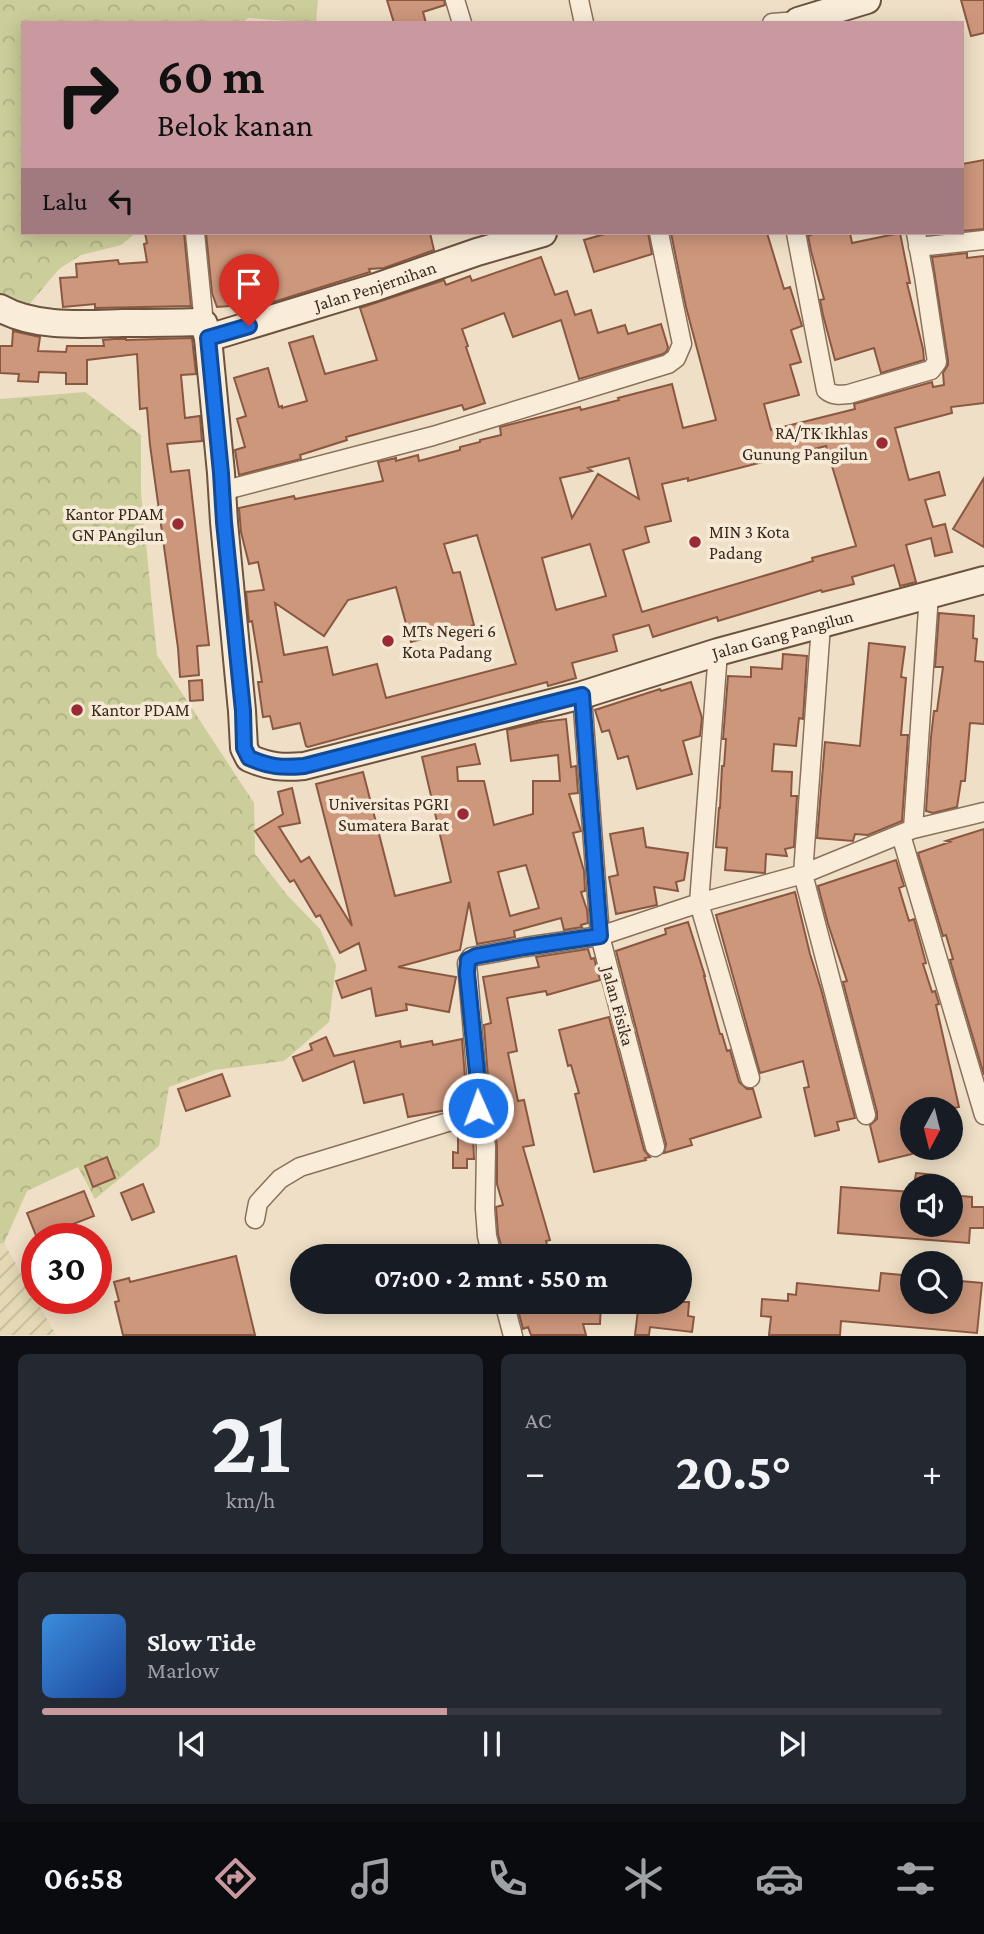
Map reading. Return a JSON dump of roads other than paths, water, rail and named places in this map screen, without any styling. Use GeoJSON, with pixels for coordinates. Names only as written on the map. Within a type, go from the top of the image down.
{"type":"FeatureCollection","features":[{"type":"Feature","properties":{"kind":"street"},"geometry":{"type":"LineString","coordinates":[[455,0],[461,21]]}},
{"type":"Feature","properties":{"kind":"street"},"geometry":{"type":"LineString","coordinates":[[579,0],[584,21]]}},
{"type":"Feature","properties":{"kind":"street"},"geometry":{"type":"LineString","coordinates":[[801,21],[867,0]]}},
{"type":"Feature","properties":{"kind":"street"},"geometry":{"type":"LineString","coordinates":[[195,235],[222,491],[433,436],[668,364],[676,358],[682,344],[659,235]]}},
{"type":"Feature","properties":{"kind":"street","name":"Jalan Penjernihan"},"geometry":{"type":"LineString","coordinates":[[0,308],[19,316],[54,322],[197,322],[206,331],[363,291],[536,235]]}},
{"type":"Feature","properties":{"kind":"street"},"geometry":{"type":"LineString","coordinates":[[796,235],[824,382],[826,390],[831,394],[849,394],[931,370],[937,362],[917,240],[984,240]]}},
{"type":"Feature","properties":{"kind":"street","name":"Jalan Gang Pangilun"},"geometry":{"type":"LineString","coordinates":[[222,491],[244,748],[249,758],[281,768],[304,766],[582,695],[718,652],[984,580]]}},
{"type":"Feature","properties":{"kind":"street"},"geometry":{"type":"LineString","coordinates":[[929,594],[907,832],[984,1115]]}},
{"type":"Feature","properties":{"kind":"street"},"geometry":{"type":"LineString","coordinates":[[821,625],[803,874],[866,1115]]}},
{"type":"Feature","properties":{"kind":"street"},"geometry":{"type":"LineString","coordinates":[[718,652],[699,903],[750,1079]]}},
{"type":"Feature","properties":{"kind":"street","name":"Jalan Fisika"},"geometry":{"type":"LineString","coordinates":[[582,695],[600,936],[655,1147]]}},
{"type":"Feature","properties":{"kind":"street"},"geometry":{"type":"LineString","coordinates":[[255,1219],[258,1203],[281,1179],[300,1167],[476,1112],[479,1104],[468,960],[476,956],[525,947],[600,936],[699,903],[803,874],[907,832],[984,812]]}},
{"type":"Feature","properties":{"kind":"street"},"geometry":{"type":"LineString","coordinates":[[476,1112],[484,1131],[486,1147],[485,1209],[489,1244]]}},
{"type":"Feature","properties":{"kind":"street"},"geometry":{"type":"LineString","coordinates":[[507,1314],[513,1335]]}},
{"type":"Feature","properties":{"kind":"place","name":"RA/TK Ikhlas Gunung Pangilun"},"geometry":{"type":"Point","coordinates":[882,443]}},
{"type":"Feature","properties":{"kind":"place","name":"Kantor PDAM GN PAngilun"},"geometry":{"type":"Point","coordinates":[178,524]}},
{"type":"Feature","properties":{"kind":"place","name":"MIN 3 Kota Padang"},"geometry":{"type":"Point","coordinates":[695,542]}},
{"type":"Feature","properties":{"kind":"place","name":"MTs Negeri 6 Kota Padang"},"geometry":{"type":"Point","coordinates":[388,641]}},
{"type":"Feature","properties":{"kind":"place","name":"Kantor PDAM"},"geometry":{"type":"Point","coordinates":[77,710]}},
{"type":"Feature","properties":{"kind":"place","name":"Universitas PGRI Sumatera Barat"},"geometry":{"type":"Point","coordinates":[463,814]}}]}
